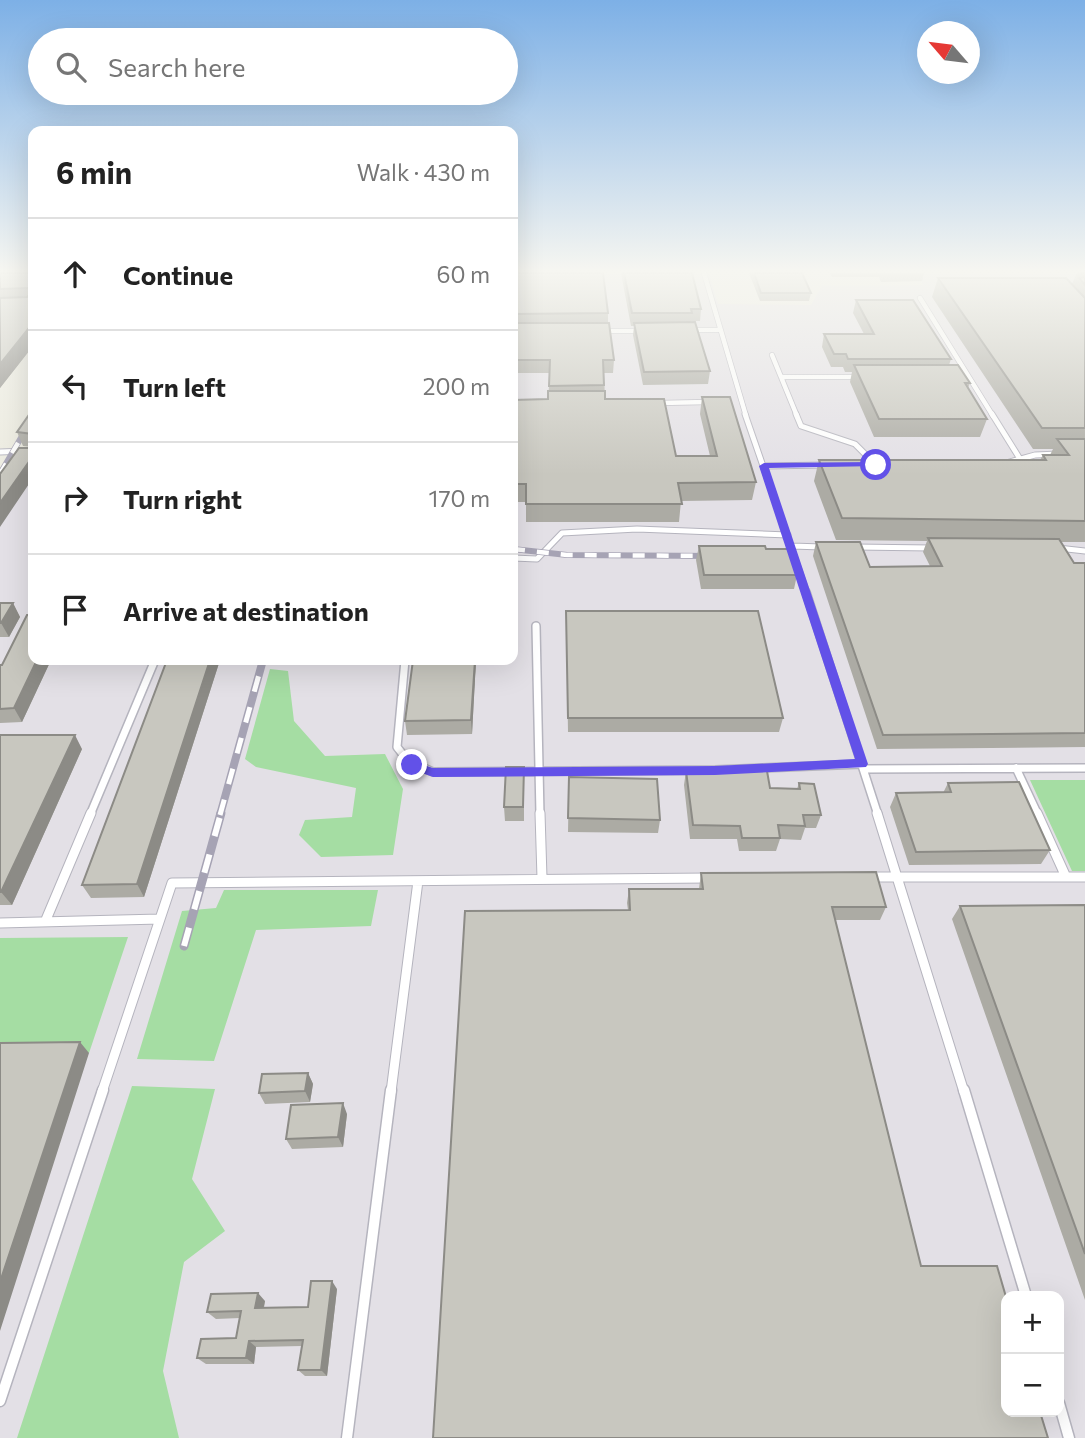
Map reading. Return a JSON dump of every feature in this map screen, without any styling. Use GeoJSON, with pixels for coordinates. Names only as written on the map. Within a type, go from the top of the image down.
{"type":"FeatureCollection","features":[{"type":"Feature","properties":{"kind":"lane"},"geometry":{"type":"LineString","coordinates":[[721,340],[863,766],[1024,1291]]}},
{"type":"Feature","properties":{"kind":"lane"},"geometry":{"type":"LineString","coordinates":[[946,340],[1020,459]]}},
{"type":"Feature","properties":{"kind":"lane"},"geometry":{"type":"LineString","coordinates":[[772,355],[801,426],[855,443],[876,465]]}},
{"type":"Feature","properties":{"kind":"lane"},"geometry":{"type":"LineString","coordinates":[[781,377],[862,377]]}},
{"type":"Feature","properties":{"kind":"lane"},"geometry":{"type":"LineString","coordinates":[[956,377],[969,377]]}},
{"type":"Feature","properties":{"kind":"lane"},"geometry":{"type":"LineString","coordinates":[[728,401],[741,401]]}},
{"type":"Feature","properties":{"kind":"lane"},"geometry":{"type":"LineString","coordinates":[[646,403],[714,402]]}},
{"type":"Feature","properties":{"kind":"lane"},"geometry":{"type":"LineString","coordinates":[[0,452],[26,451],[20,461]]}},
{"type":"Feature","properties":{"kind":"lane"},"geometry":{"type":"LineString","coordinates":[[1003,464],[1035,454],[1072,454]]}},
{"type":"Feature","properties":{"kind":"lane"},"geometry":{"type":"LineString","coordinates":[[764,466],[838,465]]}},
{"type":"Feature","properties":{"kind":"lane"},"geometry":{"type":"LineString","coordinates":[[863,465],[889,465]]}},
{"type":"Feature","properties":{"kind":"lane"},"geometry":{"type":"LineString","coordinates":[[518,558],[537,559],[562,533],[637,528],[788,535]]}},
{"type":"Feature","properties":{"kind":"lane"},"geometry":{"type":"LineString","coordinates":[[792,546],[831,547]]}},
{"type":"Feature","properties":{"kind":"lane"},"geometry":{"type":"LineString","coordinates":[[844,547],[936,548]]}},
{"type":"Feature","properties":{"kind":"lane"},"geometry":{"type":"LineString","coordinates":[[1055,548],[1085,551]]}},
{"type":"Feature","properties":{"kind":"lane"},"geometry":{"type":"LineString","coordinates":[[536,626],[542,878]]}},
{"type":"Feature","properties":{"kind":"lane"},"geometry":{"type":"LineString","coordinates":[[45,922],[153,665]]}},
{"type":"Feature","properties":{"kind":"lane"},"geometry":{"type":"LineString","coordinates":[[404,665],[397,751],[412,765],[433,772],[863,766],[1085,768]]}},
{"type":"Feature","properties":{"kind":"lane"},"geometry":{"type":"LineString","coordinates":[[1016,768],[1066,877]]}},
{"type":"Feature","properties":{"kind":"lane"},"geometry":{"type":"LineString","coordinates":[[857,877],[1085,877]]}},
{"type":"Feature","properties":{"kind":"lane"},"geometry":{"type":"LineString","coordinates":[[0,1401],[172,883],[720,878]]}},
{"type":"Feature","properties":{"kind":"lane"},"geometry":{"type":"LineString","coordinates":[[347,1438],[418,881]]}},
{"type":"Feature","properties":{"kind":"lane"},"geometry":{"type":"LineString","coordinates":[[0,923],[160,919]]}},
{"type":"Feature","properties":{"kind":"lane"},"geometry":{"type":"LineString","coordinates":[[1063,1417],[1069,1438]]}},
{"type":"Feature","properties":{"kind":"shaded area"},"geometry":{"type":"Polygon","coordinates":[[[518,340],[1085,340],[1085,1438],[0,1438],[0,496],[28,467],[28,665],[518,665],[518,340]]]}},
{"type":"Feature","properties":{"kind":"green space"},"geometry":{"type":"Polygon","coordinates":[[[270,669],[288,671],[294,721],[325,756],[385,754],[403,789],[393,855],[321,857],[299,835],[305,820],[352,817],[356,788],[256,767],[245,759],[270,669]]]}},
{"type":"Feature","properties":{"kind":"green space"},"geometry":{"type":"Polygon","coordinates":[[[1030,780],[1085,780],[1085,871],[1072,871],[1030,780]]]}},
{"type":"Feature","properties":{"kind":"green space"},"geometry":{"type":"Polygon","coordinates":[[[224,890],[378,890],[371,926],[256,930],[214,1061],[137,1059],[182,911],[216,908],[224,890]]]}},
{"type":"Feature","properties":{"kind":"green space"},"geometry":{"type":"Polygon","coordinates":[[[128,937],[89,1053],[0,1054],[0,938],[128,937]]]}},
{"type":"Feature","properties":{"kind":"green space"},"geometry":{"type":"Polygon","coordinates":[[[132,1086],[215,1089],[192,1179],[225,1231],[184,1262],[163,1371],[179,1438],[17,1438],[132,1086]]]}},
{"type":"Feature","properties":{"kind":"building"},"geometry":{"type":"Polygon","coordinates":[[[0,340],[19,340],[0,364],[0,340]]]}},
{"type":"Feature","properties":{"kind":"building"},"geometry":{"type":"Polygon","coordinates":[[[518,340],[611,340],[614,360],[603,360],[604,385],[549,386],[550,360],[518,360],[518,340]]]}},
{"type":"Feature","properties":{"kind":"building"},"geometry":{"type":"Polygon","coordinates":[[[637,340],[701,340],[710,371],[644,372],[637,340]]]}},
{"type":"Feature","properties":{"kind":"building"},"geometry":{"type":"Polygon","coordinates":[[[827,340],[939,340],[951,359],[848,359],[846,354],[834,354],[827,340]]]}},
{"type":"Feature","properties":{"kind":"building"},"geometry":{"type":"Polygon","coordinates":[[[981,340],[1085,340],[1085,428],[1042,428],[981,340]]]}},
{"type":"Feature","properties":{"kind":"building"},"geometry":{"type":"Polygon","coordinates":[[[854,365],[958,365],[970,383],[965,383],[987,419],[879,419],[854,365]]]}},
{"type":"Feature","properties":{"kind":"building"},"geometry":{"type":"Polygon","coordinates":[[[548,391],[605,391],[605,399],[664,399],[676,456],[717,456],[702,397],[730,397],[756,482],[678,483],[682,504],[526,504],[526,484],[518,484],[518,400],[548,399],[548,391]]]}},
{"type":"Feature","properties":{"kind":"building"},"geometry":{"type":"Polygon","coordinates":[[[28,416],[28,433],[17,432],[28,416]]]}},
{"type":"Feature","properties":{"kind":"building"},"geometry":{"type":"Polygon","coordinates":[[[1057,439],[1085,439],[1085,521],[842,518],[819,460],[1046,460],[1043,455],[1069,455],[1057,439]]]}},
{"type":"Feature","properties":{"kind":"building"},"geometry":{"type":"Polygon","coordinates":[[[19,448],[28,448],[28,463],[0,503],[0,474],[19,448]]]}},
{"type":"Feature","properties":{"kind":"building"},"geometry":{"type":"Polygon","coordinates":[[[928,538],[1059,539],[1074,563],[1085,563],[1085,733],[883,735],[816,542],[860,542],[870,567],[942,566],[928,538]]]}},
{"type":"Feature","properties":{"kind":"building"},"geometry":{"type":"Polygon","coordinates":[[[699,546],[765,546],[766,549],[790,549],[797,575],[704,575],[699,546]]]}},
{"type":"Feature","properties":{"kind":"building"},"geometry":{"type":"Polygon","coordinates":[[[0,603],[13,603],[1,623],[0,623],[0,603]]]}},
{"type":"Feature","properties":{"kind":"building"},"geometry":{"type":"Polygon","coordinates":[[[566,611],[758,611],[783,718],[568,718],[566,611]]]}},
{"type":"Feature","properties":{"kind":"building"},"geometry":{"type":"Polygon","coordinates":[[[28,615],[28,665],[35,665],[14,708],[0,709],[2,665],[28,615]]]}},
{"type":"Feature","properties":{"kind":"building"},"geometry":{"type":"Polygon","coordinates":[[[165,665],[208,665],[137,884],[82,885],[165,665]]]}},
{"type":"Feature","properties":{"kind":"building"},"geometry":{"type":"Polygon","coordinates":[[[412,665],[475,665],[471,720],[405,721],[412,665]]]}},
{"type":"Feature","properties":{"kind":"building"},"geometry":{"type":"Polygon","coordinates":[[[0,735],[75,735],[1,892],[0,892],[0,735]]]}},
{"type":"Feature","properties":{"kind":"building"},"geometry":{"type":"Polygon","coordinates":[[[506,767],[524,767],[523,807],[504,807],[506,767]]]}},
{"type":"Feature","properties":{"kind":"building"},"geometry":{"type":"Polygon","coordinates":[[[686,771],[767,771],[770,788],[800,789],[799,783],[814,784],[821,815],[803,815],[805,826],[778,825],[780,838],[742,838],[740,826],[693,825],[686,771]]]}},
{"type":"Feature","properties":{"kind":"building"},"geometry":{"type":"Polygon","coordinates":[[[569,777],[657,779],[660,820],[568,818],[569,777]]]}},
{"type":"Feature","properties":{"kind":"building"},"geometry":{"type":"Polygon","coordinates":[[[1019,782],[1050,850],[916,852],[896,793],[951,792],[948,783],[1019,782]]]}},
{"type":"Feature","properties":{"kind":"building"},"geometry":{"type":"Polygon","coordinates":[[[876,872],[886,907],[832,907],[921,1266],[997,1266],[1004,1291],[1001,1291],[1001,1417],[1042,1417],[1048,1438],[433,1438],[465,911],[630,910],[629,889],[703,889],[701,873],[876,872]]]}},
{"type":"Feature","properties":{"kind":"building"},"geometry":{"type":"Polygon","coordinates":[[[1085,905],[1085,1254],[960,906],[1085,905]]]}},
{"type":"Feature","properties":{"kind":"building"},"geometry":{"type":"Polygon","coordinates":[[[80,1042],[0,1282],[0,1043],[80,1042]]]}},
{"type":"Feature","properties":{"kind":"building"},"geometry":{"type":"Polygon","coordinates":[[[308,1073],[305,1091],[259,1093],[262,1074],[308,1073]]]}},
{"type":"Feature","properties":{"kind":"building"},"geometry":{"type":"Polygon","coordinates":[[[343,1103],[338,1137],[286,1139],[291,1105],[343,1103]]]}},
{"type":"Feature","properties":{"kind":"building"},"geometry":{"type":"Polygon","coordinates":[[[311,1281],[332,1281],[321,1370],[298,1370],[303,1340],[249,1341],[246,1358],[197,1358],[201,1339],[236,1338],[241,1311],[207,1312],[211,1294],[258,1293],[255,1308],[308,1307],[311,1281]]]}},
{"type":"Feature","properties":{"kind":"railway"},"geometry":{"type":"LineString","coordinates":[[0,474],[28,426]]}},
{"type":"Feature","properties":{"kind":"railway"},"geometry":{"type":"LineString","coordinates":[[518,550],[567,555],[715,556]]}},
{"type":"Feature","properties":{"kind":"railway"},"geometry":{"type":"LineString","coordinates":[[220,815],[262,665]]}},
{"type":"Feature","properties":{"kind":"railway"},"geometry":{"type":"LineString","coordinates":[[184,946],[221,813]]}},
{"type":"Feature","properties":{"kind":"route"},"geometry":{"type":"LineString","coordinates":[[412,765],[433,772],[715,770],[862,764],[764,466],[876,465]]}}]}
